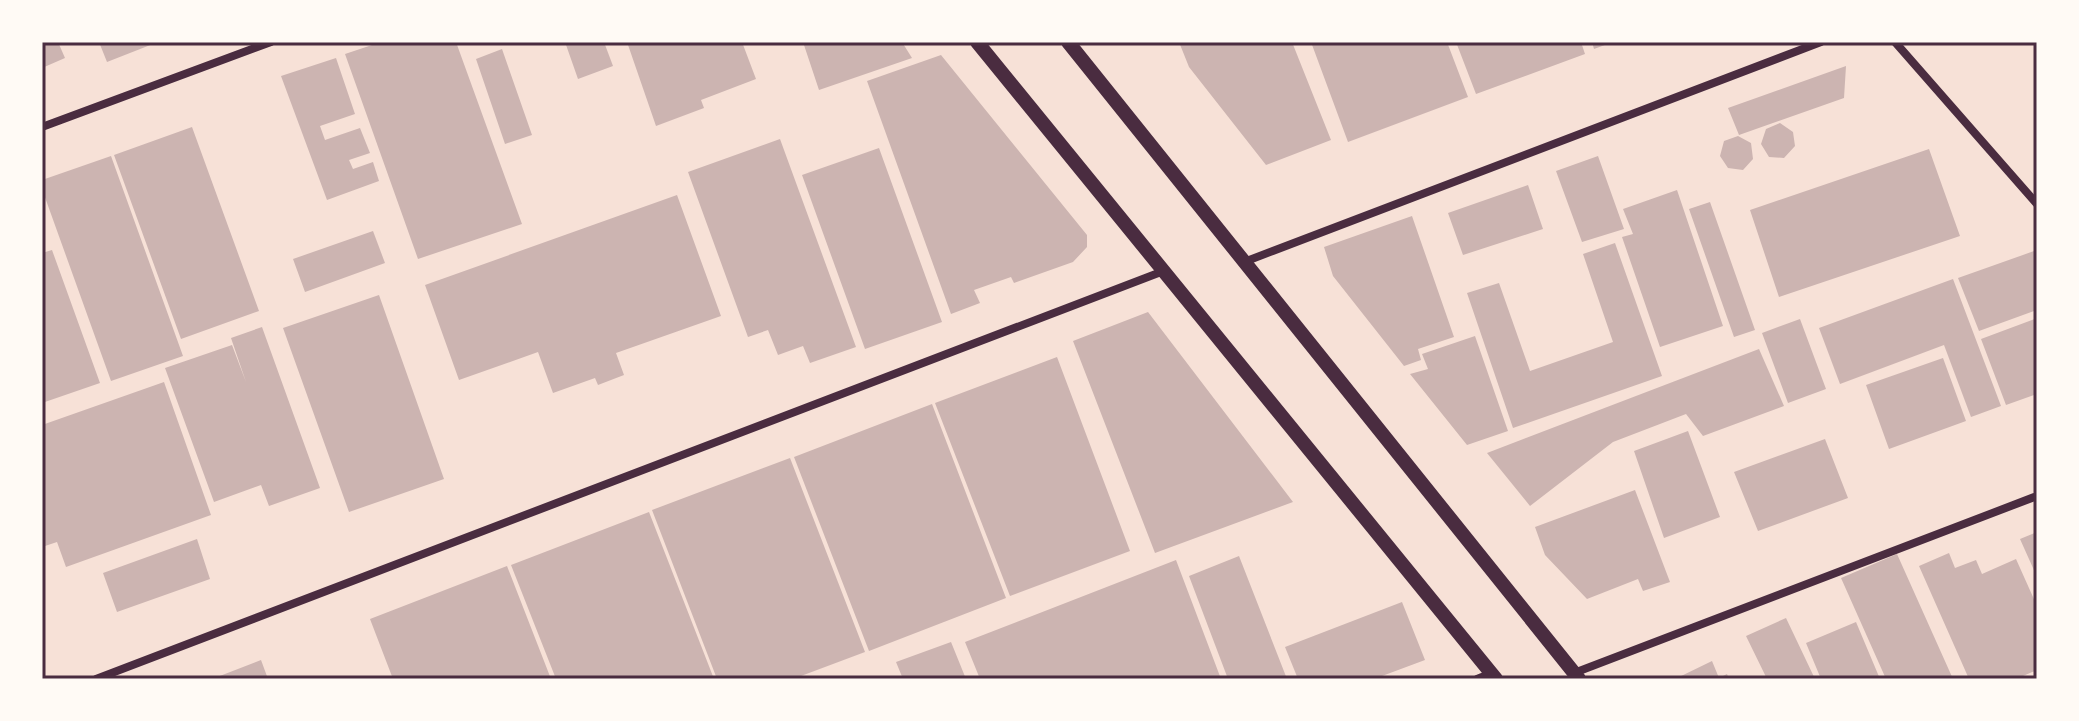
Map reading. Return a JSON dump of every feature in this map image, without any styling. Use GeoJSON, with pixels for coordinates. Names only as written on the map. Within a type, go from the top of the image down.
{"type":"FeatureCollection","features":[{"type":"Feature","properties":{"kind":"street"},"geometry":{"type":"LineString","coordinates":[[42,127],[271,42]]}},
{"type":"Feature","properties":{"kind":"street"},"geometry":{"type":"LineString","coordinates":[[977,42],[1161,272],[1494,676],[1477,679]]}},
{"type":"Feature","properties":{"kind":"street"},"geometry":{"type":"LineString","coordinates":[[1068,42],[1576,676],[2037,496]]}},
{"type":"Feature","properties":{"kind":"street"},"geometry":{"type":"LineString","coordinates":[[1244,262],[1821,42]]}},
{"type":"Feature","properties":{"kind":"street"},"geometry":{"type":"LineString","coordinates":[[1895,42],[2037,204]]}},
{"type":"Feature","properties":{"kind":"street"},"geometry":{"type":"LineString","coordinates":[[96,679],[1161,272]]}},
{"type":"Feature","properties":{"kind":"building"},"geometry":{"type":"Polygon","coordinates":[[[42,42],[58,42],[65,58],[42,68],[42,42]]]}},
{"type":"Feature","properties":{"kind":"building"},"geometry":{"type":"Polygon","coordinates":[[[99,42],[158,42],[107,62],[99,42]]]}},
{"type":"Feature","properties":{"kind":"building"},"geometry":{"type":"Polygon","coordinates":[[[381,42],[456,42],[522,224],[418,259],[345,54],[381,42]]]}},
{"type":"Feature","properties":{"kind":"building"},"geometry":{"type":"Polygon","coordinates":[[[565,42],[604,42],[613,66],[578,79],[565,42]]]}},
{"type":"Feature","properties":{"kind":"building"},"geometry":{"type":"Polygon","coordinates":[[[627,42],[742,42],[756,79],[701,100],[704,108],[656,126],[627,42]]]}},
{"type":"Feature","properties":{"kind":"building"},"geometry":{"type":"Polygon","coordinates":[[[803,42],[902,42],[912,58],[819,90],[803,42]]]}},
{"type":"Feature","properties":{"kind":"building"},"geometry":{"type":"Polygon","coordinates":[[[1179,42],[1292,42],[1331,140],[1266,165],[1189,67],[1179,42]]]}},
{"type":"Feature","properties":{"kind":"building"},"geometry":{"type":"Polygon","coordinates":[[[1311,42],[1447,42],[1468,97],[1348,142],[1311,42]]]}},
{"type":"Feature","properties":{"kind":"building"},"geometry":{"type":"Polygon","coordinates":[[[1456,42],[1581,42],[1585,54],[1476,94],[1456,42]]]}},
{"type":"Feature","properties":{"kind":"building"},"geometry":{"type":"Polygon","coordinates":[[[1592,42],[1613,42],[1594,49],[1592,42]]]}},
{"type":"Feature","properties":{"kind":"building"},"geometry":{"type":"Polygon","coordinates":[[[502,49],[532,135],[505,144],[476,59],[502,49]]]}},
{"type":"Feature","properties":{"kind":"building"},"geometry":{"type":"Polygon","coordinates":[[[941,55],[1087,235],[1087,247],[1073,262],[1014,283],[1011,277],[974,290],[980,303],[951,314],[867,81],[941,55]]]}},
{"type":"Feature","properties":{"kind":"building"},"geometry":{"type":"Polygon","coordinates":[[[336,58],[355,114],[320,126],[325,140],[360,128],[370,153],[349,160],[353,169],[373,162],[379,181],[327,200],[281,76],[336,58]]]}},
{"type":"Feature","properties":{"kind":"building"},"geometry":{"type":"Polygon","coordinates":[[[1846,66],[1844,98],[1739,135],[1728,108],[1846,66]]]}},
{"type":"Feature","properties":{"kind":"building"},"geometry":{"type":"Polygon","coordinates":[[[1780,123],[1793,132],[1795,146],[1784,158],[1769,157],[1761,144],[1766,129],[1780,123]]]}},
{"type":"Feature","properties":{"kind":"building"},"geometry":{"type":"Polygon","coordinates":[[[192,127],[259,311],[181,339],[114,155],[192,127]]]}},
{"type":"Feature","properties":{"kind":"building"},"geometry":{"type":"Polygon","coordinates":[[[1738,136],[1751,143],[1753,159],[1743,170],[1728,168],[1720,156],[1724,141],[1738,136]]]}},
{"type":"Feature","properties":{"kind":"building"},"geometry":{"type":"Polygon","coordinates":[[[780,139],[856,347],[810,363],[803,346],[778,355],[768,330],[748,337],[688,172],[780,139]]]}},
{"type":"Feature","properties":{"kind":"building"},"geometry":{"type":"Polygon","coordinates":[[[879,148],[942,322],[865,349],[802,175],[879,148]]]}},
{"type":"Feature","properties":{"kind":"building"},"geometry":{"type":"Polygon","coordinates":[[[1929,149],[1960,236],[1779,297],[1750,210],[1929,149]]]}},
{"type":"Feature","properties":{"kind":"building"},"geometry":{"type":"Polygon","coordinates":[[[111,156],[183,356],[111,381],[42,189],[42,180],[111,156]]]}},
{"type":"Feature","properties":{"kind":"building"},"geometry":{"type":"Polygon","coordinates":[[[1598,156],[1624,229],[1582,242],[1556,171],[1598,156]]]}},
{"type":"Feature","properties":{"kind":"building"},"geometry":{"type":"Polygon","coordinates":[[[1528,185],[1543,229],[1463,255],[1448,213],[1528,185]]]}},
{"type":"Feature","properties":{"kind":"building"},"geometry":{"type":"Polygon","coordinates":[[[1677,190],[1723,326],[1660,347],[1622,237],[1633,234],[1623,209],[1677,190]]]}},
{"type":"Feature","properties":{"kind":"building"},"geometry":{"type":"Polygon","coordinates":[[[677,195],[721,316],[616,353],[624,375],[598,385],[595,378],[553,393],[538,352],[459,380],[425,285],[677,195]]]}},
{"type":"Feature","properties":{"kind":"building"},"geometry":{"type":"Polygon","coordinates":[[[1710,202],[1755,330],[1734,337],[1689,209],[1710,202]]]}},
{"type":"Feature","properties":{"kind":"building"},"geometry":{"type":"Polygon","coordinates":[[[1412,216],[1454,337],[1418,349],[1421,360],[1404,366],[1333,276],[1324,247],[1412,216]]]}},
{"type":"Feature","properties":{"kind":"building"},"geometry":{"type":"Polygon","coordinates":[[[373,231],[385,263],[305,292],[293,259],[373,231]]]}},
{"type":"Feature","properties":{"kind":"building"},"geometry":{"type":"Polygon","coordinates":[[[1615,243],[1662,376],[1513,428],[1467,293],[1499,283],[1530,371],[1613,342],[1583,254],[1615,243]]]}},
{"type":"Feature","properties":{"kind":"building"},"geometry":{"type":"Polygon","coordinates":[[[52,250],[100,383],[42,403],[42,253],[52,250]]]}},
{"type":"Feature","properties":{"kind":"building"},"geometry":{"type":"Polygon","coordinates":[[[2037,250],[2037,310],[1979,331],[1958,278],[2037,250]]]}},
{"type":"Feature","properties":{"kind":"building"},"geometry":{"type":"Polygon","coordinates":[[[1953,279],[2001,406],[1971,417],[1944,345],[1840,384],[1819,328],[1953,279]]]}},
{"type":"Feature","properties":{"kind":"building"},"geometry":{"type":"Polygon","coordinates":[[[379,295],[444,479],[349,512],[283,328],[379,295]]]}},
{"type":"Feature","properties":{"kind":"building"},"geometry":{"type":"Polygon","coordinates":[[[1148,312],[1293,502],[1155,553],[1073,341],[1148,312]]]}},
{"type":"Feature","properties":{"kind":"building"},"geometry":{"type":"Polygon","coordinates":[[[2037,318],[2037,394],[2006,405],[1981,339],[2037,318]]]}},
{"type":"Feature","properties":{"kind":"building"},"geometry":{"type":"Polygon","coordinates":[[[1800,319],[1826,389],[1788,403],[1762,333],[1800,319]]]}},
{"type":"Feature","properties":{"kind":"building"},"geometry":{"type":"Polygon","coordinates":[[[262,327],[320,488],[269,506],[261,485],[214,502],[165,368],[232,345],[246,382],[231,338],[262,327]]]}},
{"type":"Feature","properties":{"kind":"building"},"geometry":{"type":"Polygon","coordinates":[[[1475,336],[1508,431],[1467,445],[1410,374],[1428,369],[1422,354],[1475,336]]]}},
{"type":"Feature","properties":{"kind":"building"},"geometry":{"type":"Polygon","coordinates":[[[1759,349],[1784,406],[1703,436],[1686,414],[1613,442],[1530,506],[1487,453],[1759,349]]]}},
{"type":"Feature","properties":{"kind":"building"},"geometry":{"type":"Polygon","coordinates":[[[1057,357],[1130,551],[1010,596],[935,403],[1057,357]]]}},
{"type":"Feature","properties":{"kind":"building"},"geometry":{"type":"Polygon","coordinates":[[[1943,358],[1966,421],[1889,449],[1866,385],[1943,358]]]}},
{"type":"Feature","properties":{"kind":"building"},"geometry":{"type":"Polygon","coordinates":[[[164,382],[211,515],[66,567],[57,542],[42,547],[42,425],[164,382]]]}},
{"type":"Feature","properties":{"kind":"building"},"geometry":{"type":"Polygon","coordinates":[[[932,404],[1006,598],[869,651],[794,457],[932,404]]]}},
{"type":"Feature","properties":{"kind":"building"},"geometry":{"type":"Polygon","coordinates":[[[1688,431],[1720,517],[1664,538],[1634,451],[1688,431]]]}},
{"type":"Feature","properties":{"kind":"building"},"geometry":{"type":"Polygon","coordinates":[[[1825,439],[1848,498],[1758,531],[1734,472],[1825,439]]]}},
{"type":"Feature","properties":{"kind":"building"},"geometry":{"type":"Polygon","coordinates":[[[790,458],[865,652],[793,679],[717,679],[652,510],[790,458]]]}},
{"type":"Feature","properties":{"kind":"building"},"geometry":{"type":"Polygon","coordinates":[[[1635,490],[1670,582],[1643,591],[1638,579],[1587,599],[1545,555],[1535,527],[1635,490]]]}},
{"type":"Feature","properties":{"kind":"building"},"geometry":{"type":"Polygon","coordinates":[[[649,512],[714,679],[556,679],[511,565],[649,512]]]}},
{"type":"Feature","properties":{"kind":"building"},"geometry":{"type":"Polygon","coordinates":[[[2037,532],[2037,577],[2020,539],[2037,532]]]}},
{"type":"Feature","properties":{"kind":"building"},"geometry":{"type":"Polygon","coordinates":[[[197,539],[210,579],[117,612],[103,573],[197,539]]]}},
{"type":"Feature","properties":{"kind":"building"},"geometry":{"type":"Polygon","coordinates":[[[1949,553],[1955,568],[1976,560],[1982,574],[2016,559],[2037,606],[2037,670],[2016,679],[1969,679],[1919,566],[1949,553]]]}},
{"type":"Feature","properties":{"kind":"building"},"geometry":{"type":"Polygon","coordinates":[[[1897,554],[1953,679],[1886,679],[1841,578],[1897,554]]]}},
{"type":"Feature","properties":{"kind":"building"},"geometry":{"type":"Polygon","coordinates":[[[1239,556],[1287,679],[1228,679],[1189,576],[1239,556]]]}},
{"type":"Feature","properties":{"kind":"building"},"geometry":{"type":"Polygon","coordinates":[[[1176,560],[1221,679],[980,679],[965,642],[1176,560]]]}},
{"type":"Feature","properties":{"kind":"building"},"geometry":{"type":"Polygon","coordinates":[[[507,566],[551,679],[393,679],[370,619],[507,566]]]}},
{"type":"Feature","properties":{"kind":"building"},"geometry":{"type":"Polygon","coordinates":[[[1402,602],[1425,660],[1374,679],[1298,679],[1285,647],[1402,602]]]}},
{"type":"Feature","properties":{"kind":"building"},"geometry":{"type":"Polygon","coordinates":[[[1786,618],[1815,679],[1767,679],[1746,636],[1786,618]]]}},
{"type":"Feature","properties":{"kind":"building"},"geometry":{"type":"Polygon","coordinates":[[[1856,622],[1880,679],[1821,679],[1806,643],[1856,622]]]}},
{"type":"Feature","properties":{"kind":"building"},"geometry":{"type":"Polygon","coordinates":[[[951,642],[966,679],[903,679],[896,662],[951,642]]]}},
{"type":"Feature","properties":{"kind":"building"},"geometry":{"type":"Polygon","coordinates":[[[261,660],[268,679],[212,679],[261,660]]]}},
{"type":"Feature","properties":{"kind":"building"},"geometry":{"type":"Polygon","coordinates":[[[1712,661],[1719,678],[1727,674],[1729,679],[1675,679],[1712,661]]]}}]}
